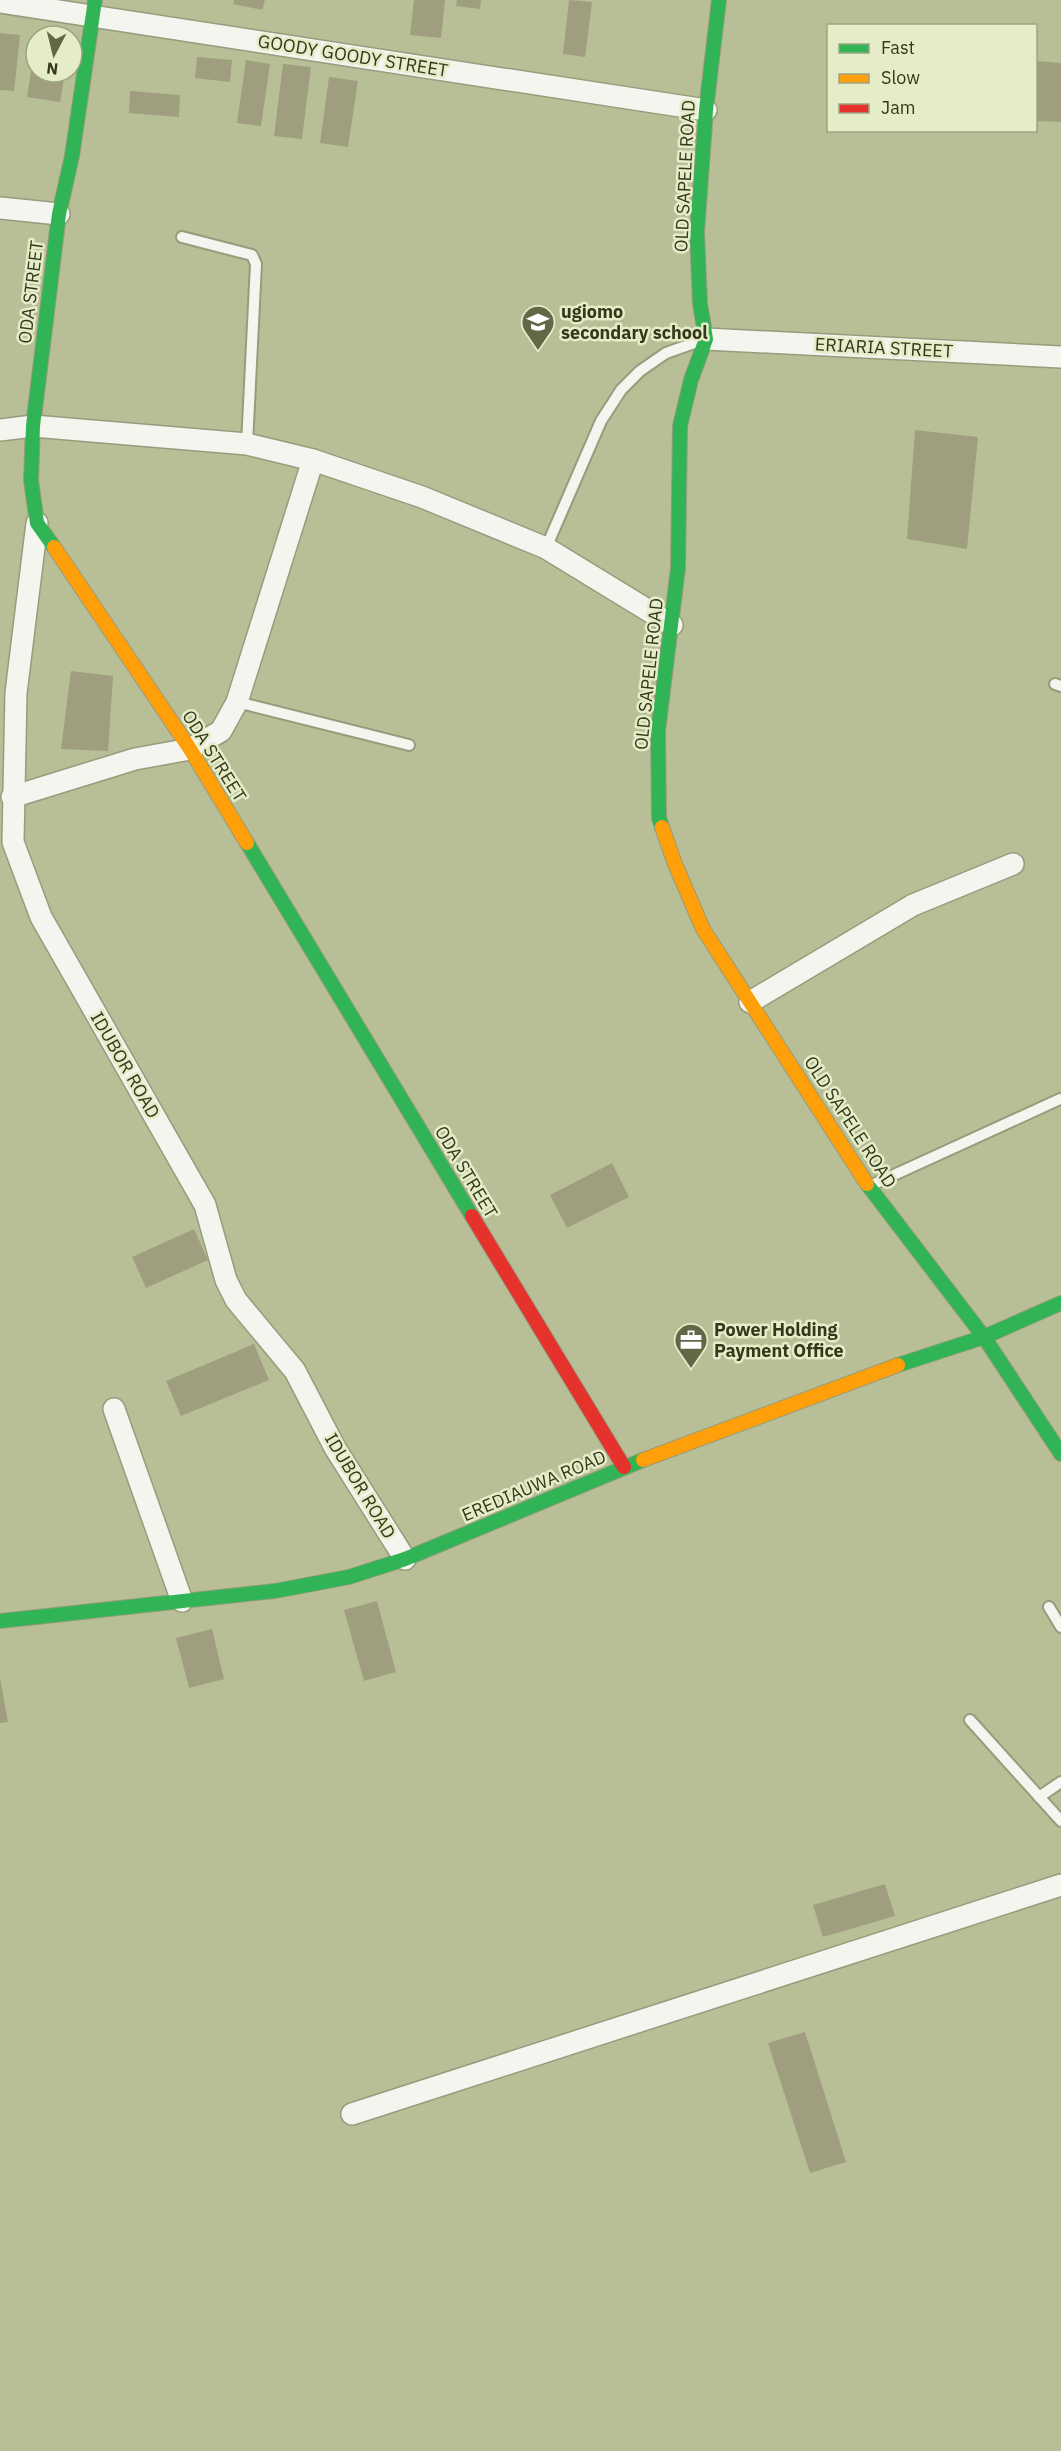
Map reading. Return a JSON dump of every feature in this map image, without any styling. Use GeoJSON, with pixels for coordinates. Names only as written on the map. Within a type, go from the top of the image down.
{"type":"FeatureCollection","features":[{"type":"Feature","properties":{"kind":"street","name":"OLD SAPELE ROAD"},"geometry":{"type":"LineString","coordinates":[[719,0],[706,110],[697,232],[700,304],[706,339],[691,380],[680,426],[678,568],[658,731],[659,818],[675,864],[703,929],[868,1186],[984,1337],[1061,1454]]}},
{"type":"Feature","properties":{"kind":"street","name":"GOODY GOODY STREET"},"geometry":{"type":"LineString","coordinates":[[0,2],[94,8],[706,110]]}},
{"type":"Feature","properties":{"kind":"street","name":"ODA STREET"},"geometry":{"type":"LineString","coordinates":[[94,8],[72,156],[59,214],[33,426],[32,480],[37,523],[190,749],[624,1467]]}},
{"type":"Feature","properties":{"kind":"street"},"geometry":{"type":"LineString","coordinates":[[0,208],[59,214]]}},
{"type":"Feature","properties":{"kind":"street","name":"ERIARIA STREET"},"geometry":{"type":"LineString","coordinates":[[706,339],[1061,357]]}},
{"type":"Feature","properties":{"kind":"street"},"geometry":{"type":"LineString","coordinates":[[0,430],[33,426],[247,444],[313,460],[422,497],[546,548],[672,625]]}},
{"type":"Feature","properties":{"kind":"street"},"geometry":{"type":"LineString","coordinates":[[12,797],[135,759],[190,749],[221,731],[237,702],[313,460]]}},
{"type":"Feature","properties":{"kind":"street","name":"IDUBOR ROAD"},"geometry":{"type":"LineString","coordinates":[[37,523],[16,693],[12,797],[6,841],[41,917],[205,1205],[226,1281],[236,1300],[296,1371],[335,1448],[405,1559]]}},
{"type":"Feature","properties":{"kind":"street"},"geometry":{"type":"LineString","coordinates":[[750,1002],[913,905],[1013,864]]}},
{"type":"Feature","properties":{"kind":"street","name":"EREDIAUWA ROAD"},"geometry":{"type":"LineString","coordinates":[[0,1621],[275,1591],[338,1579],[405,1559],[624,1467],[876,1372],[984,1337],[1061,1303]]}},
{"type":"Feature","properties":{"kind":"street"},"geometry":{"type":"LineString","coordinates":[[114,1409],[182,1601]]}},
{"type":"Feature","properties":{"kind":"street"},"geometry":{"type":"LineString","coordinates":[[352,2114],[1061,1885]]}},
{"type":"Feature","properties":{"kind":"lane"},"geometry":{"type":"LineString","coordinates":[[182,237],[238,249],[252,255],[256,264],[247,444]]}},
{"type":"Feature","properties":{"kind":"lane"},"geometry":{"type":"LineString","coordinates":[[546,548],[601,421],[621,390],[640,371],[666,352],[706,339]]}},
{"type":"Feature","properties":{"kind":"lane"},"geometry":{"type":"LineString","coordinates":[[237,702],[409,745]]}},
{"type":"Feature","properties":{"kind":"lane"},"geometry":{"type":"LineString","coordinates":[[868,1186],[1060,1099]]}},
{"type":"Feature","properties":{"kind":"lane"},"geometry":{"type":"LineString","coordinates":[[1049,1607],[1061,1627]]}},
{"type":"Feature","properties":{"kind":"lane"},"geometry":{"type":"LineString","coordinates":[[970,1720],[1061,1821]]}},
{"type":"Feature","properties":{"kind":"lane"},"geometry":{"type":"LineString","coordinates":[[1039,1797],[1061,1782]]}},
{"type":"Feature","properties":{"kind":"building"},"geometry":{"type":"Polygon","coordinates":[[[234,0],[265,0],[262,10],[233,4],[234,0]]]}},
{"type":"Feature","properties":{"kind":"building"},"geometry":{"type":"Polygon","coordinates":[[[414,0],[445,0],[441,38],[410,35],[414,0]]]}},
{"type":"Feature","properties":{"kind":"building"},"geometry":{"type":"Polygon","coordinates":[[[457,0],[481,0],[480,9],[456,6],[457,0]]]}},
{"type":"Feature","properties":{"kind":"building"},"geometry":{"type":"Polygon","coordinates":[[[569,0],[592,2],[585,57],[563,54],[569,0]]]}},
{"type":"Feature","properties":{"kind":"building"},"geometry":{"type":"Polygon","coordinates":[[[0,33],[20,35],[14,91],[0,90],[0,33]]]}},
{"type":"Feature","properties":{"kind":"building"},"geometry":{"type":"Polygon","coordinates":[[[197,57],[232,60],[230,82],[195,78],[197,57]]]}},
{"type":"Feature","properties":{"kind":"building"},"geometry":{"type":"Polygon","coordinates":[[[246,60],[270,64],[261,126],[237,123],[246,60]]]}},
{"type":"Feature","properties":{"kind":"building"},"geometry":{"type":"Polygon","coordinates":[[[1037,61],[1061,63],[1061,122],[1037,121],[1037,61]]]}},
{"type":"Feature","properties":{"kind":"building"},"geometry":{"type":"Polygon","coordinates":[[[283,64],[311,67],[302,139],[274,136],[283,64]]]}},
{"type":"Feature","properties":{"kind":"building"},"geometry":{"type":"Polygon","coordinates":[[[329,77],[358,81],[348,147],[320,143],[329,77]]]}},
{"type":"Feature","properties":{"kind":"building"},"geometry":{"type":"Polygon","coordinates":[[[29,84],[63,84],[60,102],[27,97],[29,84]]]}},
{"type":"Feature","properties":{"kind":"building"},"geometry":{"type":"Polygon","coordinates":[[[130,91],[180,95],[179,117],[129,113],[130,91]]]}},
{"type":"Feature","properties":{"kind":"building"},"geometry":{"type":"Polygon","coordinates":[[[915,430],[978,437],[967,549],[907,539],[915,430]]]}},
{"type":"Feature","properties":{"kind":"building"},"geometry":{"type":"Polygon","coordinates":[[[71,671],[113,676],[108,751],[61,749],[71,671]]]}},
{"type":"Feature","properties":{"kind":"building"},"geometry":{"type":"Polygon","coordinates":[[[612,1163],[629,1197],[567,1228],[550,1195],[612,1163]]]}},
{"type":"Feature","properties":{"kind":"building"},"geometry":{"type":"Polygon","coordinates":[[[194,1229],[208,1260],[146,1288],[132,1257],[194,1229]]]}},
{"type":"Feature","properties":{"kind":"building"},"geometry":{"type":"Polygon","coordinates":[[[254,1344],[269,1380],[181,1416],[166,1381],[254,1344]]]}},
{"type":"Feature","properties":{"kind":"building"},"geometry":{"type":"Polygon","coordinates":[[[377,1601],[396,1672],[364,1681],[344,1610],[377,1601]]]}},
{"type":"Feature","properties":{"kind":"building"},"geometry":{"type":"Polygon","coordinates":[[[212,1629],[224,1679],[189,1688],[176,1638],[212,1629]]]}},
{"type":"Feature","properties":{"kind":"building"},"geometry":{"type":"Polygon","coordinates":[[[0,1678],[8,1722],[0,1723],[0,1678]]]}},
{"type":"Feature","properties":{"kind":"building"},"geometry":{"type":"Polygon","coordinates":[[[885,1884],[895,1916],[823,1937],[813,1905],[885,1884]]]}},
{"type":"Feature","properties":{"kind":"building"},"geometry":{"type":"Polygon","coordinates":[[[805,2032],[846,2162],[810,2173],[768,2043],[805,2032]]]}},
{"type":"Feature","properties":{"kind":"traffic: fast"},"geometry":{"type":"LineString","coordinates":[[54,547],[37,523],[31,480],[33,426],[59,214],[72,156],[95,0]]}},
{"type":"Feature","properties":{"kind":"traffic: fast"},"geometry":{"type":"LineString","coordinates":[[662,827],[659,818],[658,731],[678,568],[680,426],[691,380],[706,339],[700,304],[697,232],[706,110],[719,0]]}},
{"type":"Feature","properties":{"kind":"traffic: fast"},"geometry":{"type":"LineString","coordinates":[[247,843],[472,1216]]}},
{"type":"Feature","properties":{"kind":"traffic: fast"},"geometry":{"type":"LineString","coordinates":[[867,1184],[984,1337],[1061,1454]]}},
{"type":"Feature","properties":{"kind":"traffic: fast"},"geometry":{"type":"LineString","coordinates":[[898,1365],[984,1337],[1061,1303]]}},
{"type":"Feature","properties":{"kind":"traffic: fast"},"geometry":{"type":"LineString","coordinates":[[0,1621],[275,1591],[349,1577],[405,1559],[643,1460]]}},
{"type":"Feature","properties":{"kind":"traffic: slow"},"geometry":{"type":"LineString","coordinates":[[54,547],[190,749],[247,843]]}},
{"type":"Feature","properties":{"kind":"traffic: slow"},"geometry":{"type":"LineString","coordinates":[[662,827],[703,929],[867,1184]]}},
{"type":"Feature","properties":{"kind":"traffic: slow"},"geometry":{"type":"LineString","coordinates":[[643,1460],[898,1365]]}},
{"type":"Feature","properties":{"kind":"traffic: jam"},"geometry":{"type":"LineString","coordinates":[[472,1216],[624,1467]]}},
{"type":"Feature","properties":{"kind":"place","name":"ugiomo secondary school"},"geometry":{"type":"Point","coordinates":[538,351]}},
{"type":"Feature","properties":{"kind":"place","name":"Power Holding Payment Office"},"geometry":{"type":"Point","coordinates":[691,1369]}}]}
